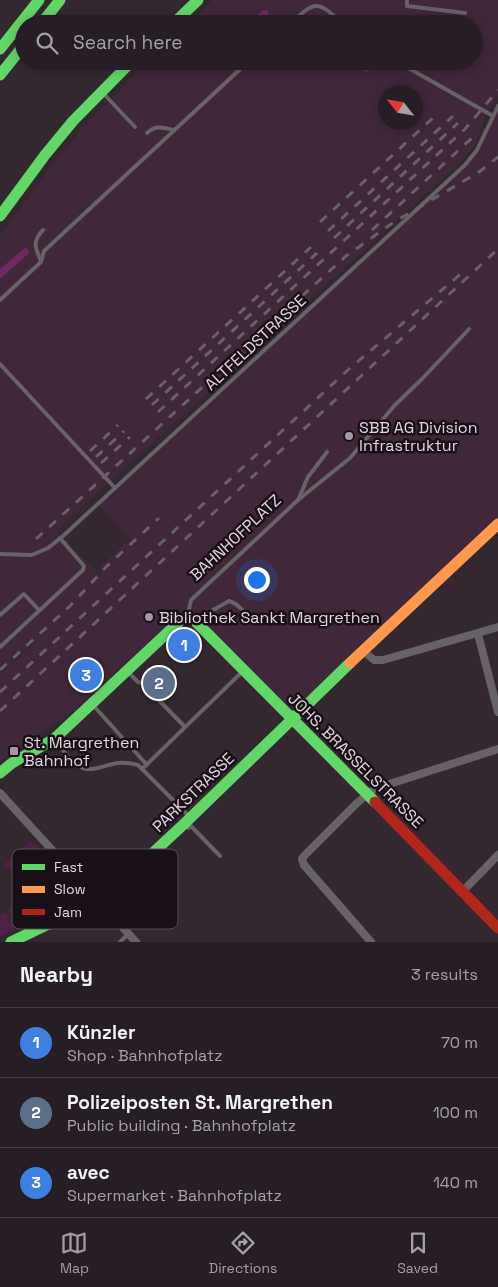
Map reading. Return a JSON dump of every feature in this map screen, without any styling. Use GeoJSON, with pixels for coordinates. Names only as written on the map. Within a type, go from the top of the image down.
{"type":"FeatureCollection","features":[{"type":"Feature","properties":{"kind":"main road"},"geometry":{"type":"LineString","coordinates":[[27,15],[39,0]]}},
{"type":"Feature","properties":{"kind":"main road"},"geometry":{"type":"LineString","coordinates":[[48,15],[60,0]]}},
{"type":"Feature","properties":{"kind":"main road"},"geometry":{"type":"LineString","coordinates":[[182,15],[198,0]]}},
{"type":"Feature","properties":{"kind":"main road"},"geometry":{"type":"LineString","coordinates":[[0,49],[15,30]]}},
{"type":"Feature","properties":{"kind":"main road"},"geometry":{"type":"LineString","coordinates":[[0,75],[15,56]]}},
{"type":"Feature","properties":{"kind":"main road"},"geometry":{"type":"LineString","coordinates":[[0,216],[57,140],[123,70]]}},
{"type":"Feature","properties":{"kind":"main road","name":"PARKSTRASSE"},"geometry":{"type":"LineString","coordinates":[[160,849],[189,823],[362,650],[498,524]]}},
{"type":"Feature","properties":{"kind":"main road"},"geometry":{"type":"LineString","coordinates":[[0,773],[12,763],[54,740],[182,619],[188,617]]}},
{"type":"Feature","properties":{"kind":"main road","name":"JOHS. BRASSELSTRASSE"},"geometry":{"type":"LineString","coordinates":[[188,617],[201,626],[498,928]]}},
{"type":"Feature","properties":{"kind":"main road","name":"PARKSTRASSE"},"geometry":{"type":"LineString","coordinates":[[11,942],[38,929]]}},
{"type":"Feature","properties":{"kind":"street"},"geometry":{"type":"LineString","coordinates":[[362,650],[374,660],[383,660],[498,627]]}},
{"type":"Feature","properties":{"kind":"street"},"geometry":{"type":"LineString","coordinates":[[478,634],[498,712]]}},
{"type":"Feature","properties":{"kind":"street"},"geometry":{"type":"LineString","coordinates":[[371,942],[304,865],[302,859],[367,793],[378,787],[498,749]]}},
{"type":"Feature","properties":{"kind":"street"},"geometry":{"type":"LineString","coordinates":[[0,793],[51,849]]}},
{"type":"Feature","properties":{"kind":"street"},"geometry":{"type":"LineString","coordinates":[[462,892],[498,855]]}},
{"type":"Feature","properties":{"kind":"street"},"geometry":{"type":"LineString","coordinates":[[124,929],[136,942]]}},
{"type":"Feature","properties":{"kind":"lane"},"geometry":{"type":"LineString","coordinates":[[408,0],[407,6],[465,13]]}},
{"type":"Feature","properties":{"kind":"lane"},"geometry":{"type":"LineString","coordinates":[[300,15],[309,6],[317,4],[327,7],[335,15]]}},
{"type":"Feature","properties":{"kind":"lane"},"geometry":{"type":"LineString","coordinates":[[0,300],[41,262],[44,251],[239,70]]}},
{"type":"Feature","properties":{"kind":"lane"},"geometry":{"type":"LineString","coordinates":[[412,70],[492,116]]}},
{"type":"Feature","properties":{"kind":"lane"},"geometry":{"type":"LineString","coordinates":[[101,91],[135,128]]}},
{"type":"Feature","properties":{"kind":"lane","name":"ALTFELDSTRASSE"},"geometry":{"type":"LineString","coordinates":[[0,554],[32,555],[48,548],[60,538],[465,166],[477,150],[498,106]]}},
{"type":"Feature","properties":{"kind":"lane"},"geometry":{"type":"LineString","coordinates":[[147,133],[153,128],[158,127],[174,130]]}},
{"type":"Feature","properties":{"kind":"lane"},"geometry":{"type":"LineString","coordinates":[[41,262],[35,243],[36,237],[43,230]]}},
{"type":"Feature","properties":{"kind":"lane"},"geometry":{"type":"LineString","coordinates":[[298,500],[350,458],[395,405],[469,329]]}},
{"type":"Feature","properties":{"kind":"lane"},"geometry":{"type":"LineString","coordinates":[[0,364],[115,488]]}},
{"type":"Feature","properties":{"kind":"lane","name":"BAHNHOFPLATZ"},"geometry":{"type":"LineString","coordinates":[[188,617],[191,600],[298,500],[308,476],[327,452]]}},
{"type":"Feature","properties":{"kind":"lane"},"geometry":{"type":"LineString","coordinates":[[0,647],[83,570],[84,566],[60,538]]}},
{"type":"Feature","properties":{"kind":"lane"},"geometry":{"type":"LineString","coordinates":[[0,616],[24,594],[39,610]]}},
{"type":"Feature","properties":{"kind":"lane"},"geometry":{"type":"LineString","coordinates":[[201,626],[213,610],[229,601],[233,602],[246,615],[248,623]]}},
{"type":"Feature","properties":{"kind":"lane"},"geometry":{"type":"LineString","coordinates":[[142,769],[244,670]]}},
{"type":"Feature","properties":{"kind":"lane"},"geometry":{"type":"LineString","coordinates":[[128,672],[138,682],[142,683],[185,727]]}},
{"type":"Feature","properties":{"kind":"lane"},"geometry":{"type":"LineString","coordinates":[[92,704],[147,765]]}},
{"type":"Feature","properties":{"kind":"lane"},"geometry":{"type":"LineString","coordinates":[[54,740],[78,765],[84,768],[90,769],[118,762],[129,763],[142,769],[191,826],[220,856]]}},
{"type":"Feature","properties":{"kind":"lane"},"geometry":{"type":"LineString","coordinates":[[120,942],[128,934]]}},
{"type":"Feature","properties":{"kind":"shaded area"},"geometry":{"type":"Polygon","coordinates":[[[213,0],[498,0],[498,96],[485,116],[475,145],[461,162],[57,530],[101,577],[101,566],[130,538],[97,504],[465,165],[477,150],[498,106],[498,524],[291,718],[188,617],[184,610],[74,710],[0,762],[0,675],[49,629],[0,671],[0,236],[56,160],[84,127],[140,70],[483,70],[483,15],[197,15],[213,0]]]}},
{"type":"Feature","properties":{"kind":"shaded area"},"geometry":{"type":"Polygon","coordinates":[[[263,10],[268,11],[268,15],[258,15],[263,10]]]}},
{"type":"Feature","properties":{"kind":"shaded area"},"geometry":{"type":"Polygon","coordinates":[[[25,248],[28,249],[29,253],[0,279],[0,269],[25,248]]]}},
{"type":"Feature","properties":{"kind":"shaded area"},"geometry":{"type":"Polygon","coordinates":[[[31,841],[39,849],[22,849],[31,841]]]}},
{"type":"Feature","properties":{"kind":"shaded area"},"geometry":{"type":"Polygon","coordinates":[[[12,857],[12,870],[3,865],[12,857]]]}},
{"type":"Feature","properties":{"kind":"shaded area"},"geometry":{"type":"Polygon","coordinates":[[[12,907],[12,916],[8,911],[12,907]]]}},
{"type":"Feature","properties":{"kind":"shaded area"},"geometry":{"type":"Polygon","coordinates":[[[5,913],[12,922],[12,929],[15,929],[0,936],[0,915],[5,913]]]}},
{"type":"Feature","properties":{"kind":"railway"},"geometry":{"type":"LineString","coordinates":[[158,412],[465,129],[498,90]]}},
{"type":"Feature","properties":{"kind":"railway"},"geometry":{"type":"LineString","coordinates":[[320,222],[435,116]]}},
{"type":"Feature","properties":{"kind":"railway"},"geometry":{"type":"LineString","coordinates":[[328,231],[453,116]]}},
{"type":"Feature","properties":{"kind":"railway"},"geometry":{"type":"LineString","coordinates":[[334,238],[458,123]]}},
{"type":"Feature","properties":{"kind":"railway"},"geometry":{"type":"LineString","coordinates":[[372,230],[473,137]]}},
{"type":"Feature","properties":{"kind":"railway"},"geometry":{"type":"LineString","coordinates":[[36,539],[346,256],[394,222],[479,172],[498,157]]}},
{"type":"Feature","properties":{"kind":"railway"},"geometry":{"type":"LineString","coordinates":[[146,399],[311,247]]}},
{"type":"Feature","properties":{"kind":"railway"},"geometry":{"type":"LineString","coordinates":[[0,711],[498,249]]}},
{"type":"Feature","properties":{"kind":"railway"},"geometry":{"type":"LineString","coordinates":[[152,405],[317,253]]}},
{"type":"Feature","properties":{"kind":"railway"},"geometry":{"type":"LineString","coordinates":[[0,692],[349,369],[463,272]]}},
{"type":"Feature","properties":{"kind":"railway"},"geometry":{"type":"LineString","coordinates":[[90,451],[118,425]]}},
{"type":"Feature","properties":{"kind":"railway"},"geometry":{"type":"LineString","coordinates":[[96,457],[124,431]]}},
{"type":"Feature","properties":{"kind":"railway"},"geometry":{"type":"LineString","coordinates":[[101,463],[130,437]]}},
{"type":"Feature","properties":{"kind":"railway"},"geometry":{"type":"LineString","coordinates":[[0,670],[70,606],[107,566],[159,518]]}},
{"type":"Feature","properties":{"kind":"traffic: fast"},"geometry":{"type":"LineString","coordinates":[[27,15],[39,0]]}},
{"type":"Feature","properties":{"kind":"traffic: fast"},"geometry":{"type":"LineString","coordinates":[[48,15],[60,0]]}},
{"type":"Feature","properties":{"kind":"traffic: fast"},"geometry":{"type":"LineString","coordinates":[[182,15],[198,0]]}},
{"type":"Feature","properties":{"kind":"traffic: fast"},"geometry":{"type":"LineString","coordinates":[[0,49],[15,30]]}},
{"type":"Feature","properties":{"kind":"traffic: fast"},"geometry":{"type":"LineString","coordinates":[[0,75],[15,56]]}},
{"type":"Feature","properties":{"kind":"traffic: fast"},"geometry":{"type":"LineString","coordinates":[[0,216],[73,121],[123,70]]}},
{"type":"Feature","properties":{"kind":"traffic: fast"},"geometry":{"type":"LineString","coordinates":[[0,773],[12,763],[54,739],[182,619],[188,617],[193,619],[375,802]]}},
{"type":"Feature","properties":{"kind":"traffic: fast"},"geometry":{"type":"LineString","coordinates":[[157,849],[350,663]]}},
{"type":"Feature","properties":{"kind":"traffic: fast"},"geometry":{"type":"LineString","coordinates":[[11,942],[38,929]]}},
{"type":"Feature","properties":{"kind":"traffic: slow"},"geometry":{"type":"LineString","coordinates":[[350,663],[498,524]]}},
{"type":"Feature","properties":{"kind":"traffic: jam"},"geometry":{"type":"LineString","coordinates":[[375,802],[498,928]]}},
{"type":"Feature","properties":{"kind":"place","name":"SBB AG Division Infrastruktur"},"geometry":{"type":"Point","coordinates":[349,436]}},
{"type":"Feature","properties":{"kind":"place","name":"Bibliothek Sankt Margrethen"},"geometry":{"type":"Point","coordinates":[149,617]}},
{"type":"Feature","properties":{"kind":"place","name":"Künzler"},"geometry":{"type":"Point","coordinates":[184,645]}},
{"type":"Feature","properties":{"kind":"place","name":"avec"},"geometry":{"type":"Point","coordinates":[86,675]}},
{"type":"Feature","properties":{"kind":"place","name":"Polizeiposten St. Margrethen"},"geometry":{"type":"Point","coordinates":[159,683]}},
{"type":"Feature","properties":{"kind":"place","name":"St. Margrethen Bahnhof"},"geometry":{"type":"Point","coordinates":[14,751]}}]}
